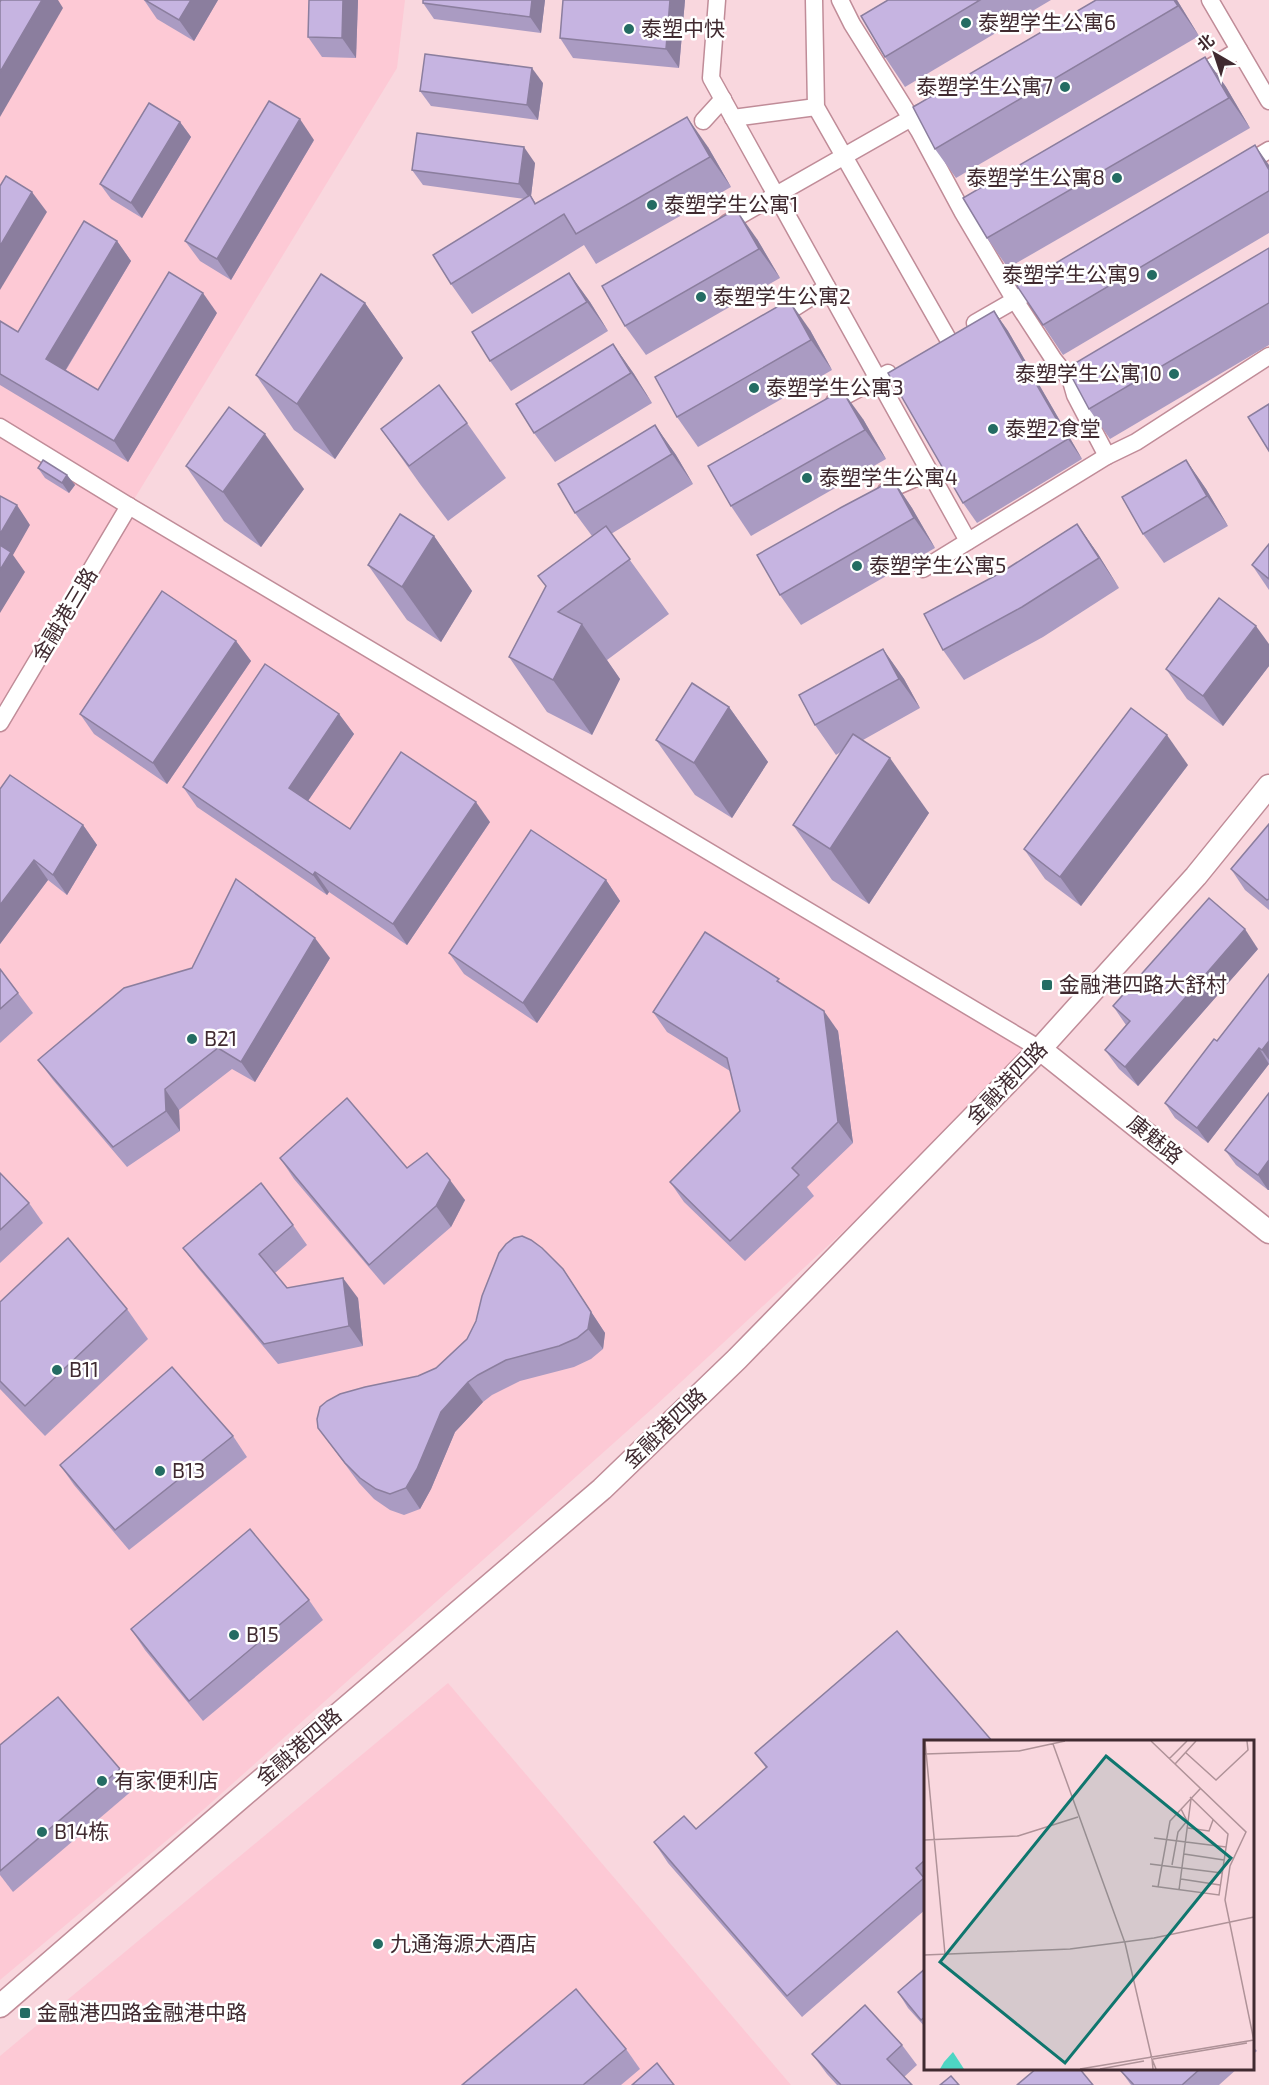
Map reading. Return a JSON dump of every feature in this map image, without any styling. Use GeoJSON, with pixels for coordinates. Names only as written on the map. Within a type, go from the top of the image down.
{"type":"FeatureCollection","features":[{"type":"Feature","properties":{"kind":"street"},"geometry":{"type":"LineString","coordinates":[[717,0],[711,78],[968,541]]}},
{"type":"Feature","properties":{"kind":"street"},"geometry":{"type":"LineString","coordinates":[[814,0],[816,107],[948,339]]}},
{"type":"Feature","properties":{"kind":"street"},"geometry":{"type":"LineString","coordinates":[[840,0],[857,32],[968,210],[1015,300],[1054,360],[1071,381],[1074,395],[1107,456]]}},
{"type":"Feature","properties":{"kind":"street"},"geometry":{"type":"LineString","coordinates":[[1210,0],[1269,101]]}},
{"type":"Feature","properties":{"kind":"street"},"geometry":{"type":"LineString","coordinates":[[857,32],[872,23]]}},
{"type":"Feature","properties":{"kind":"street"},"geometry":{"type":"LineString","coordinates":[[1183,83],[1239,50]]}},
{"type":"Feature","properties":{"kind":"street"},"geometry":{"type":"LineString","coordinates":[[703,121],[723,99]]}},
{"type":"Feature","properties":{"kind":"street"},"geometry":{"type":"LineString","coordinates":[[727,245],[736,240],[727,223],[937,104]]}},
{"type":"Feature","properties":{"kind":"street"},"geometry":{"type":"LineString","coordinates":[[733,118],[816,107]]}},
{"type":"Feature","properties":{"kind":"street"},"geometry":{"type":"LineString","coordinates":[[1230,174],[1269,150]]}},
{"type":"Feature","properties":{"kind":"street"},"geometry":{"type":"LineString","coordinates":[[930,349],[1054,278]]}},
{"type":"Feature","properties":{"kind":"street"},"geometry":{"type":"LineString","coordinates":[[779,334],[787,329],[780,317],[827,287]]}},
{"type":"Feature","properties":{"kind":"street"},"geometry":{"type":"LineString","coordinates":[[923,569],[1107,456],[1136,442],[1269,356]]}},
{"type":"Feature","properties":{"kind":"street"},"geometry":{"type":"LineString","coordinates":[[834,423],[843,418],[834,402],[904,364]]}},
{"type":"Feature","properties":{"kind":"street"},"geometry":{"type":"LineString","coordinates":[[1071,381],[1089,371]]}},
{"type":"Feature","properties":{"kind":"street"},"geometry":{"type":"LineString","coordinates":[[0,427],[1040,1049]]}},
{"type":"Feature","properties":{"kind":"street"},"geometry":{"type":"LineString","coordinates":[[883,515],[894,509],[886,491],[930,472]]}},
{"type":"Feature","properties":{"kind":"street","name":"金融港三路"},"geometry":{"type":"LineString","coordinates":[[0,723],[129,506]]}},
{"type":"Feature","properties":{"kind":"street","name":"金融港四路"},"geometry":{"type":"LineString","coordinates":[[0,2006],[602,1489],[737,1359],[1040,1049],[1196,876],[1269,786]]}},
{"type":"Feature","properties":{"kind":"street","name":"康魅路"},"geometry":{"type":"LineString","coordinates":[[1040,1049],[1269,1232]]}},
{"type":"Feature","properties":{"kind":"shaded area"},"geometry":{"type":"Polygon","coordinates":[[[0,0],[405,0],[397,68],[130,506],[1040,1049],[653,1408],[203,1810],[0,1980],[0,0]]]}},
{"type":"Feature","properties":{"kind":"shaded area"},"geometry":{"type":"Polygon","coordinates":[[[448,1683],[791,2085],[0,2085],[0,2056],[448,1683]]]}},
{"type":"Feature","properties":{"kind":"building"},"geometry":{"type":"Polygon","coordinates":[[[1,0],[42,0],[0,72],[0,2],[1,0]]]}},
{"type":"Feature","properties":{"kind":"building"},"geometry":{"type":"Polygon","coordinates":[[[145,0],[191,0],[179,20],[145,0]]]}},
{"type":"Feature","properties":{"kind":"building"},"geometry":{"type":"Polygon","coordinates":[[[309,0],[343,0],[342,38],[308,37],[309,0]]]}},
{"type":"Feature","properties":{"kind":"building"},"geometry":{"type":"Polygon","coordinates":[[[423,0],[532,0],[530,17],[423,3],[423,0]]]}},
{"type":"Feature","properties":{"kind":"building","name":"泰塑中快"},"geometry":{"type":"Polygon","coordinates":[[[563,0],[670,0],[666,49],[560,38],[563,0]]]}},
{"type":"Feature","properties":{"kind":"building"},"geometry":{"type":"Polygon","coordinates":[[[888,0],[980,0],[885,57],[861,16],[888,0]]]}},
{"type":"Feature","properties":{"kind":"building"},"geometry":{"type":"Polygon","coordinates":[[[1096,0],[1174,0],[1178,6],[935,149],[913,107],[1096,0]]]}},
{"type":"Feature","properties":{"kind":"building"},"geometry":{"type":"Polygon","coordinates":[[[425,54],[532,68],[527,105],[420,91],[425,54]]]}},
{"type":"Feature","properties":{"kind":"building"},"geometry":{"type":"Polygon","coordinates":[[[1205,57],[1229,98],[987,238],[963,198],[1205,57]]]}},
{"type":"Feature","properties":{"kind":"building"},"geometry":{"type":"Polygon","coordinates":[[[269,101],[300,119],[217,259],[185,241],[269,101]]]}},
{"type":"Feature","properties":{"kind":"building"},"geometry":{"type":"Polygon","coordinates":[[[149,103],[180,122],[131,203],[100,184],[149,103]]]}},
{"type":"Feature","properties":{"kind":"building"},"geometry":{"type":"Polygon","coordinates":[[[687,117],[710,157],[576,234],[564,214],[451,284],[433,255],[530,195],[535,204],[687,117]]]}},
{"type":"Feature","properties":{"kind":"building"},"geometry":{"type":"Polygon","coordinates":[[[417,133],[524,147],[519,184],[412,170],[417,133]]]}},
{"type":"Feature","properties":{"kind":"building"},"geometry":{"type":"Polygon","coordinates":[[[1255,145],[1269,170],[1269,191],[1043,325],[1017,286],[1255,145]]]}},
{"type":"Feature","properties":{"kind":"building"},"geometry":{"type":"Polygon","coordinates":[[[6,176],[32,192],[0,246],[0,186],[6,176]]]}},
{"type":"Feature","properties":{"kind":"building"},"geometry":{"type":"Polygon","coordinates":[[[736,209],[759,249],[625,326],[602,286],[736,209]]]}},
{"type":"Feature","properties":{"kind":"building"},"geometry":{"type":"Polygon","coordinates":[[[84,221],[117,241],[46,359],[98,390],[169,272],[203,293],[114,441],[0,374],[0,321],[18,332],[84,221]]]}},
{"type":"Feature","properties":{"kind":"building"},"geometry":{"type":"Polygon","coordinates":[[[1269,248],[1269,303],[1089,409],[1067,368],[1269,248]]]}},
{"type":"Feature","properties":{"kind":"building"},"geometry":{"type":"Polygon","coordinates":[[[569,273],[587,302],[490,361],[472,332],[569,273]]]}},
{"type":"Feature","properties":{"kind":"building"},"geometry":{"type":"Polygon","coordinates":[[[321,274],[365,303],[297,404],[256,375],[321,274]]]}},
{"type":"Feature","properties":{"kind":"building"},"geometry":{"type":"Polygon","coordinates":[[[789,300],[811,340],[677,417],[655,377],[789,300]]]}},
{"type":"Feature","properties":{"kind":"building","name":"泰塑2食堂"},"geometry":{"type":"Polygon","coordinates":[[[994,311],[1068,439],[963,503],[888,373],[994,311]]]}},
{"type":"Feature","properties":{"kind":"building"},"geometry":{"type":"Polygon","coordinates":[[[613,344],[631,373],[534,433],[516,404],[613,344]]]}},
{"type":"Feature","properties":{"kind":"building"},"geometry":{"type":"Polygon","coordinates":[[[439,385],[467,423],[409,466],[381,429],[439,385]]]}},
{"type":"Feature","properties":{"kind":"building"},"geometry":{"type":"Polygon","coordinates":[[[842,390],[865,430],[731,506],[708,466],[842,390]]]}},
{"type":"Feature","properties":{"kind":"building"},"geometry":{"type":"Polygon","coordinates":[[[1269,404],[1269,451],[1248,417],[1269,404]]]}},
{"type":"Feature","properties":{"kind":"building"},"geometry":{"type":"Polygon","coordinates":[[[229,407],[265,434],[223,492],[186,466],[229,407]]]}},
{"type":"Feature","properties":{"kind":"building"},"geometry":{"type":"Polygon","coordinates":[[[655,425],[672,454],[575,513],[558,484],[655,425]]]}},
{"type":"Feature","properties":{"kind":"building"},"geometry":{"type":"Polygon","coordinates":[[[43,460],[67,475],[62,483],[38,468],[43,460]]]}},
{"type":"Feature","properties":{"kind":"building"},"geometry":{"type":"Polygon","coordinates":[[[1186,460],[1207,496],[1143,534],[1122,497],[1186,460]]]}},
{"type":"Feature","properties":{"kind":"building"},"geometry":{"type":"Polygon","coordinates":[[[892,478],[914,518],[780,595],[757,555],[892,478]]]}},
{"type":"Feature","properties":{"kind":"building"},"geometry":{"type":"Polygon","coordinates":[[[0,496],[17,505],[0,534],[0,496]]]}},
{"type":"Feature","properties":{"kind":"building"},"geometry":{"type":"Polygon","coordinates":[[[400,514],[434,536],[402,587],[368,565],[400,514]]]}},
{"type":"Feature","properties":{"kind":"building"},"geometry":{"type":"Polygon","coordinates":[[[1077,524],[1099,558],[1022,607],[943,650],[924,614],[1002,572],[1077,524]]]}},
{"type":"Feature","properties":{"kind":"building"},"geometry":{"type":"Polygon","coordinates":[[[606,526],[630,559],[558,612],[582,624],[553,680],[509,657],[546,586],[538,576],[606,526]]]}},
{"type":"Feature","properties":{"kind":"building"},"geometry":{"type":"Polygon","coordinates":[[[1269,544],[1269,579],[1252,565],[1269,544]]]}},
{"type":"Feature","properties":{"kind":"building"},"geometry":{"type":"Polygon","coordinates":[[[0,545],[11,552],[0,570],[0,545]]]}},
{"type":"Feature","properties":{"kind":"building"},"geometry":{"type":"Polygon","coordinates":[[[162,591],[236,641],[153,763],[80,714],[162,591]]]}},
{"type":"Feature","properties":{"kind":"building"},"geometry":{"type":"Polygon","coordinates":[[[1219,598],[1256,626],[1203,696],[1166,669],[1219,598]]]}},
{"type":"Feature","properties":{"kind":"building"},"geometry":{"type":"Polygon","coordinates":[[[883,649],[899,679],[815,725],[799,695],[883,649]]]}},
{"type":"Feature","properties":{"kind":"building"},"geometry":{"type":"Polygon","coordinates":[[[265,664],[339,714],[289,788],[350,829],[401,752],[476,802],[393,924],[315,872],[313,875],[183,787],[265,664]]]}},
{"type":"Feature","properties":{"kind":"building"},"geometry":{"type":"Polygon","coordinates":[[[692,683],[729,707],[694,763],[656,740],[692,683]]]}},
{"type":"Feature","properties":{"kind":"building"},"geometry":{"type":"Polygon","coordinates":[[[1131,708],[1167,735],[1060,877],[1024,849],[1131,708]]]}},
{"type":"Feature","properties":{"kind":"building"},"geometry":{"type":"Polygon","coordinates":[[[853,734],[890,758],[830,849],[793,825],[853,734]]]}},
{"type":"Feature","properties":{"kind":"building"},"geometry":{"type":"Polygon","coordinates":[[[10,775],[83,825],[53,875],[34,860],[0,905],[0,789],[10,775]]]}},
{"type":"Feature","properties":{"kind":"building"},"geometry":{"type":"Polygon","coordinates":[[[1269,824],[1269,899],[1267,900],[1231,869],[1269,824]]]}},
{"type":"Feature","properties":{"kind":"building"},"geometry":{"type":"Polygon","coordinates":[[[531,830],[606,880],[523,1003],[449,953],[531,830]]]}},
{"type":"Feature","properties":{"kind":"building","name":"B21"},"geometry":{"type":"Polygon","coordinates":[[[236,879],[315,938],[241,1062],[218,1048],[165,1089],[166,1111],[113,1147],[38,1060],[124,988],[192,968],[236,879]]]}},
{"type":"Feature","properties":{"kind":"building"},"geometry":{"type":"Polygon","coordinates":[[[1209,898],[1245,929],[1125,1067],[1105,1050],[1130,1021],[1113,1006],[1209,898]]]}},
{"type":"Feature","properties":{"kind":"building"},"geometry":{"type":"Polygon","coordinates":[[[705,932],[824,1011],[838,1122],[792,1168],[799,1175],[730,1241],[670,1182],[740,1111],[727,1058],[653,1012],[705,932]]]}},
{"type":"Feature","properties":{"kind":"building"},"geometry":{"type":"Polygon","coordinates":[[[0,969],[18,993],[0,1009],[0,969]]]}},
{"type":"Feature","properties":{"kind":"building"},"geometry":{"type":"Polygon","coordinates":[[[1269,974],[1269,1041],[1262,1050],[1259,1048],[1197,1128],[1165,1103],[1214,1039],[1217,1041],[1269,974]]]}},
{"type":"Feature","properties":{"kind":"building"},"geometry":{"type":"Polygon","coordinates":[[[1269,1093],[1269,1160],[1258,1175],[1225,1150],[1269,1093]]]}},
{"type":"Feature","properties":{"kind":"building"},"geometry":{"type":"Polygon","coordinates":[[[347,1098],[407,1168],[427,1153],[450,1180],[436,1206],[369,1265],[280,1158],[347,1098]]]}},
{"type":"Feature","properties":{"kind":"building"},"geometry":{"type":"Polygon","coordinates":[[[0,1173],[29,1203],[0,1230],[0,1173]]]}},
{"type":"Feature","properties":{"kind":"building"},"geometry":{"type":"Polygon","coordinates":[[[261,1183],[293,1225],[259,1254],[287,1288],[343,1278],[349,1326],[264,1344],[183,1248],[261,1183]]]}},
{"type":"Feature","properties":{"kind":"building"},"geometry":{"type":"Polygon","coordinates":[[[522,1236],[542,1248],[563,1269],[591,1312],[588,1329],[577,1338],[559,1346],[506,1360],[468,1382],[441,1412],[417,1469],[406,1488],[390,1494],[376,1489],[360,1478],[345,1463],[318,1428],[317,1419],[320,1407],[340,1394],[418,1376],[436,1368],[467,1339],[476,1321],[482,1296],[499,1253],[514,1238],[522,1236]]]}},
{"type":"Feature","properties":{"kind":"building"},"geometry":{"type":"Polygon","coordinates":[[[68,1238],[127,1309],[25,1406],[0,1381],[0,1302],[68,1238]]]}},
{"type":"Feature","properties":{"kind":"building","name":"B13"},"geometry":{"type":"Polygon","coordinates":[[[172,1367],[233,1436],[115,1530],[60,1465],[172,1367]]]}},
{"type":"Feature","properties":{"kind":"building","name":"B15"},"geometry":{"type":"Polygon","coordinates":[[[250,1529],[309,1600],[189,1701],[131,1629],[250,1529]]]}},
{"type":"Feature","properties":{"kind":"building"},"geometry":{"type":"Polygon","coordinates":[[[897,1631],[991,1740],[924,1740],[924,1861],[916,1868],[924,1878],[787,1996],[654,1842],[684,1816],[696,1829],[767,1767],[755,1753],[897,1631]]]}},
{"type":"Feature","properties":{"kind":"building","name":"B14栋"},"geometry":{"type":"Polygon","coordinates":[[[58,1697],[120,1769],[0,1871],[0,1745],[58,1697]]]}},
{"type":"Feature","properties":{"kind":"building"},"geometry":{"type":"Polygon","coordinates":[[[924,1970],[924,2018],[921,2020],[898,1992],[924,1970]]]}},
{"type":"Feature","properties":{"kind":"building"},"geometry":{"type":"Polygon","coordinates":[[[576,1989],[626,2049],[583,2085],[462,2085],[576,1989]]]}},
{"type":"Feature","properties":{"kind":"building"},"geometry":{"type":"Polygon","coordinates":[[[865,2005],[902,2045],[887,2059],[912,2085],[841,2085],[812,2054],[865,2005]]]}},
{"type":"Feature","properties":{"kind":"building"},"geometry":{"type":"Polygon","coordinates":[[[657,2063],[674,2085],[632,2085],[657,2063]]]}},
{"type":"Feature","properties":{"kind":"building"},"geometry":{"type":"Polygon","coordinates":[[[1035,2070],[1081,2070],[1093,2085],[1017,2085],[1035,2070]]]}},
{"type":"Feature","properties":{"kind":"building"},"geometry":{"type":"Polygon","coordinates":[[[1199,2070],[1182,2085],[1134,2085],[1121,2071],[1199,2070]]]}},
{"type":"Feature","properties":{"kind":"building"},"geometry":{"type":"Polygon","coordinates":[[[951,2076],[959,2085],[940,2085],[951,2076]]]}},
{"type":"Feature","properties":{"kind":"place","name":"泰塑学生公寓6"},"geometry":{"type":"Point","coordinates":[966,23]}},
{"type":"Feature","properties":{"kind":"place","name":"泰塑中快"},"geometry":{"type":"Point","coordinates":[629,29]}},
{"type":"Feature","properties":{"kind":"place","name":"泰塑学生公寓7"},"geometry":{"type":"Point","coordinates":[1065,87]}},
{"type":"Feature","properties":{"kind":"place","name":"泰塑学生公寓8"},"geometry":{"type":"Point","coordinates":[1117,178]}},
{"type":"Feature","properties":{"kind":"place","name":"泰塑学生公寓1"},"geometry":{"type":"Point","coordinates":[652,205]}},
{"type":"Feature","properties":{"kind":"place","name":"泰塑学生公寓9"},"geometry":{"type":"Point","coordinates":[1152,275]}},
{"type":"Feature","properties":{"kind":"place","name":"泰塑学生公寓2"},"geometry":{"type":"Point","coordinates":[701,297]}},
{"type":"Feature","properties":{"kind":"place","name":"泰塑学生公寓10"},"geometry":{"type":"Point","coordinates":[1174,374]}},
{"type":"Feature","properties":{"kind":"place","name":"泰塑学生公寓3"},"geometry":{"type":"Point","coordinates":[754,388]}},
{"type":"Feature","properties":{"kind":"place","name":"泰塑2食堂"},"geometry":{"type":"Point","coordinates":[993,429]}},
{"type":"Feature","properties":{"kind":"place","name":"泰塑学生公寓4"},"geometry":{"type":"Point","coordinates":[807,478]}},
{"type":"Feature","properties":{"kind":"place","name":"泰塑学生公寓5"},"geometry":{"type":"Point","coordinates":[857,566]}},
{"type":"Feature","properties":{"kind":"place","name":"金融港四路大舒村"},"geometry":{"type":"Point","coordinates":[1047,985]}},
{"type":"Feature","properties":{"kind":"place","name":"B21"},"geometry":{"type":"Point","coordinates":[192,1039]}},
{"type":"Feature","properties":{"kind":"place","name":"B11"},"geometry":{"type":"Point","coordinates":[57,1370]}},
{"type":"Feature","properties":{"kind":"place","name":"B13"},"geometry":{"type":"Point","coordinates":[160,1471]}},
{"type":"Feature","properties":{"kind":"place","name":"B15"},"geometry":{"type":"Point","coordinates":[234,1635]}},
{"type":"Feature","properties":{"kind":"place","name":"有家便利店"},"geometry":{"type":"Point","coordinates":[102,1781]}},
{"type":"Feature","properties":{"kind":"place","name":"B14栋"},"geometry":{"type":"Point","coordinates":[42,1832]}},
{"type":"Feature","properties":{"kind":"place","name":"九通海源大酒店"},"geometry":{"type":"Point","coordinates":[378,1944]}},
{"type":"Feature","properties":{"kind":"place","name":"金融港四路金融港中路"},"geometry":{"type":"Point","coordinates":[25,2013]}}]}
